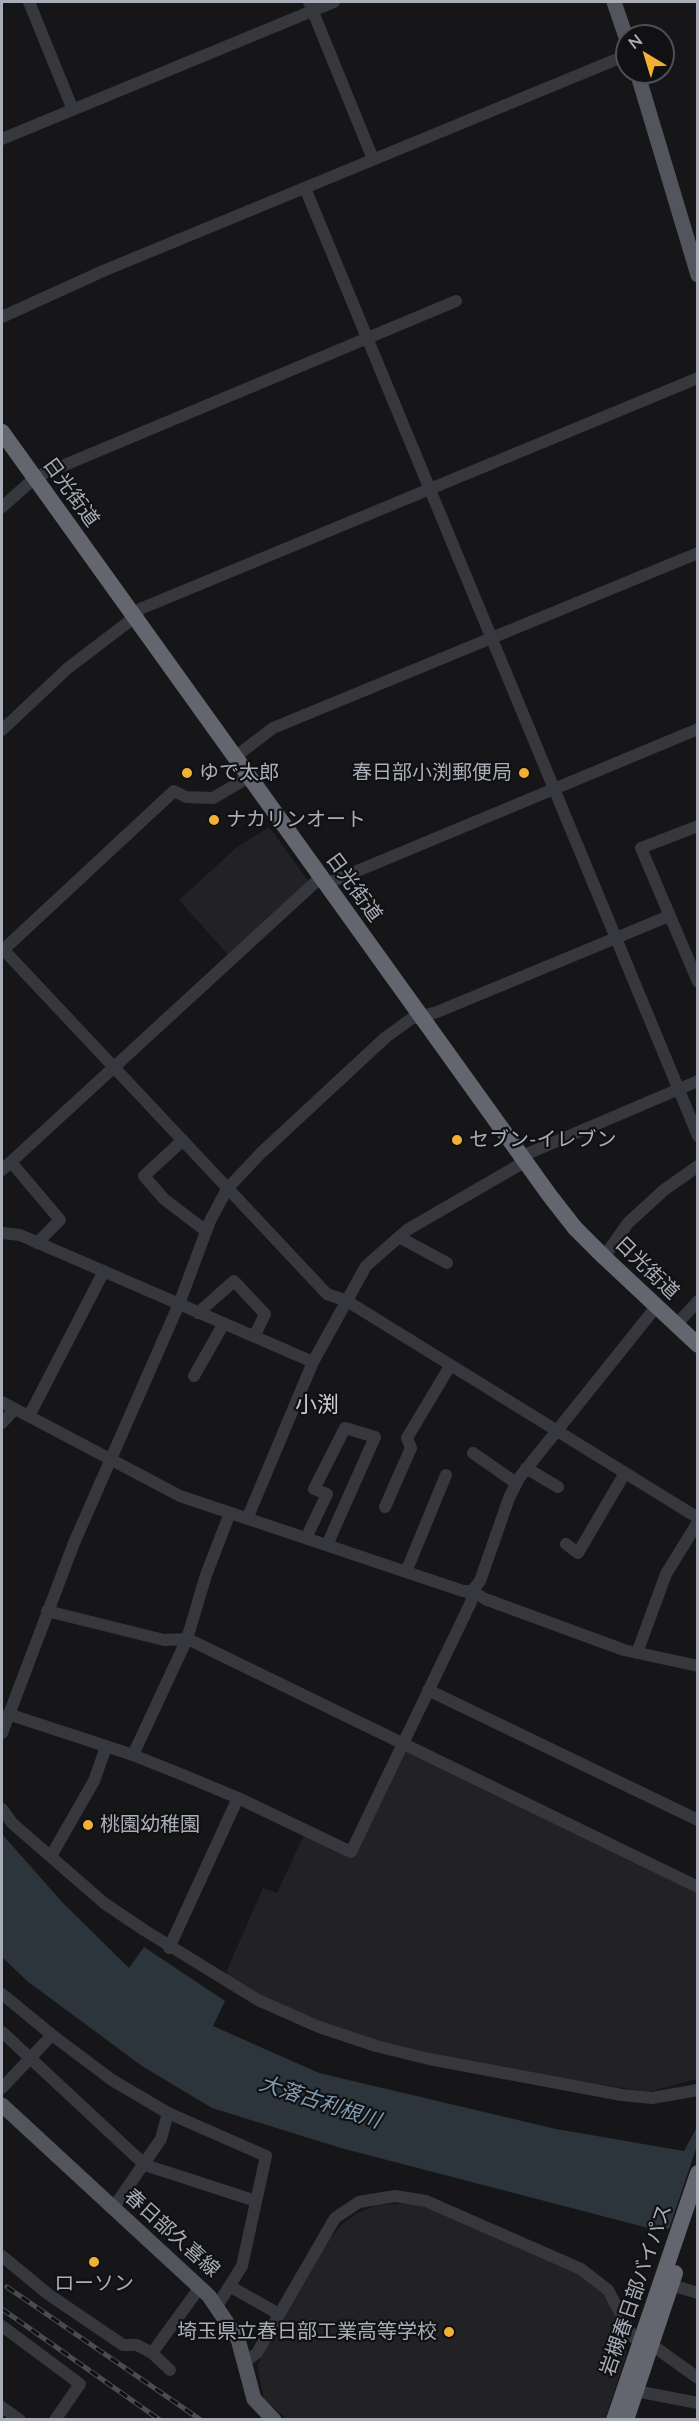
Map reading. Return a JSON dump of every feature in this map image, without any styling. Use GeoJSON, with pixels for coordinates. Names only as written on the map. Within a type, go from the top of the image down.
{"type":"FeatureCollection","features":[{"type":"Feature","properties":{"kind":"highway","name":"日光街道"},"geometry":{"type":"LineString","coordinates":[[2,432],[575,1228],[698,1345]]}},
{"type":"Feature","properties":{"kind":"highway","name":"岩槻春日部バイパス"},"geometry":{"type":"LineString","coordinates":[[614,2420],[671,2284],[698,2173]]}},
{"type":"Feature","properties":{"kind":"highway","name":"岩槻春日部バイパス"},"geometry":{"type":"LineString","coordinates":[[627,2420],[636,2391],[645,2343],[681,2238],[698,2207]]}},
{"type":"Feature","properties":{"kind":"main road"},"geometry":{"type":"LineString","coordinates":[[615,2],[622,24]]}},
{"type":"Feature","properties":{"kind":"main road"},"geometry":{"type":"LineString","coordinates":[[641,84],[698,275]]}},
{"type":"Feature","properties":{"kind":"main road","name":"春日部久喜線"},"geometry":{"type":"LineString","coordinates":[[2,2104],[217,2306],[237,2339],[254,2399],[274,2420]]}},
{"type":"Feature","properties":{"kind":"street"},"geometry":{"type":"LineString","coordinates":[[29,2],[73,110]]}},
{"type":"Feature","properties":{"kind":"street"},"geometry":{"type":"LineString","coordinates":[[2,140],[310,6],[334,2]]}},
{"type":"Feature","properties":{"kind":"street"},"geometry":{"type":"LineString","coordinates":[[310,6],[373,159]]}},
{"type":"Feature","properties":{"kind":"street"},"geometry":{"type":"LineString","coordinates":[[2,317],[103,271],[615,60]]}},
{"type":"Feature","properties":{"kind":"street"},"geometry":{"type":"LineString","coordinates":[[306,188],[431,488],[614,939],[698,1136]]}},
{"type":"Feature","properties":{"kind":"street"},"geometry":{"type":"LineString","coordinates":[[2,507],[36,477],[456,301]]}},
{"type":"Feature","properties":{"kind":"street"},"geometry":{"type":"LineString","coordinates":[[2,730],[68,668],[135,617],[140,609],[698,378]]}},
{"type":"Feature","properties":{"kind":"street"},"geometry":{"type":"LineString","coordinates":[[235,757],[273,728],[698,554]]}},
{"type":"Feature","properties":{"kind":"street"},"geometry":{"type":"LineString","coordinates":[[36,1243],[60,1220],[6,1166],[323,881],[698,729]]}},
{"type":"Feature","properties":{"kind":"street"},"geometry":{"type":"LineString","coordinates":[[249,777],[213,798],[186,797],[174,791],[2,949],[115,1066],[327,1294],[347,1301],[697,1518],[666,1574],[637,1653]]}},
{"type":"Feature","properties":{"kind":"street"},"geometry":{"type":"LineString","coordinates":[[698,826],[641,848],[698,982]]}},
{"type":"Feature","properties":{"kind":"street"},"geometry":{"type":"LineString","coordinates":[[2,1733],[47,1611],[179,1304],[206,1231],[227,1189],[261,1153],[386,1037],[411,1019],[437,1012],[669,916]]}},
{"type":"Feature","properties":{"kind":"street"},"geometry":{"type":"LineString","coordinates":[[247,1518],[313,1362],[366,1266],[399,1237],[524,1158],[698,1081]]}},
{"type":"Feature","properties":{"kind":"street"},"geometry":{"type":"LineString","coordinates":[[183,1140],[144,1176],[164,1199],[206,1231]]}},
{"type":"Feature","properties":{"kind":"street"},"geometry":{"type":"LineString","coordinates":[[604,1257],[628,1223],[664,1190],[698,1166]]}},
{"type":"Feature","properties":{"kind":"street"},"geometry":{"type":"LineString","coordinates":[[2,1233],[20,1235],[223,1325],[255,1335],[313,1362]]}},
{"type":"Feature","properties":{"kind":"street"},"geometry":{"type":"LineString","coordinates":[[399,1237],[447,1263]]}},
{"type":"Feature","properties":{"kind":"street"},"geometry":{"type":"LineString","coordinates":[[29,1416],[104,1272]]}},
{"type":"Feature","properties":{"kind":"street"},"geometry":{"type":"LineString","coordinates":[[198,1313],[234,1281],[265,1314],[255,1335]]}},
{"type":"Feature","properties":{"kind":"street"},"geometry":{"type":"LineString","coordinates":[[676,1325],[698,1301]]}},
{"type":"Feature","properties":{"kind":"street"},"geometry":{"type":"LineString","coordinates":[[8,1714],[133,1755],[238,1798],[351,1852],[471,1602],[472,1591],[480,1581],[516,1483],[656,1307]]}},
{"type":"Feature","properties":{"kind":"street"},"geometry":{"type":"LineString","coordinates":[[194,1376],[223,1325]]}},
{"type":"Feature","properties":{"kind":"street"},"geometry":{"type":"LineString","coordinates":[[385,1508],[411,1448],[407,1438],[450,1366]]}},
{"type":"Feature","properties":{"kind":"street"},"geometry":{"type":"LineString","coordinates":[[2,1402],[180,1496],[406,1572],[472,1591],[485,1599],[637,1653],[698,1666]]}},
{"type":"Feature","properties":{"kind":"street"},"geometry":{"type":"LineString","coordinates":[[2,1423],[15,1409]]}},
{"type":"Feature","properties":{"kind":"street"},"geometry":{"type":"LineString","coordinates":[[306,1538],[327,1494],[314,1489],[345,1428],[375,1437],[327,1545]]}},
{"type":"Feature","properties":{"kind":"street"},"geometry":{"type":"LineString","coordinates":[[473,1453],[516,1483]]}},
{"type":"Feature","properties":{"kind":"street"},"geometry":{"type":"LineString","coordinates":[[526,1468],[558,1487]]}},
{"type":"Feature","properties":{"kind":"street"},"geometry":{"type":"LineString","coordinates":[[566,1544],[578,1553],[625,1473]]}},
{"type":"Feature","properties":{"kind":"street"},"geometry":{"type":"LineString","coordinates":[[406,1572],[446,1475]]}},
{"type":"Feature","properties":{"kind":"street"},"geometry":{"type":"LineString","coordinates":[[133,1755],[187,1639],[206,1575],[230,1513]]}},
{"type":"Feature","properties":{"kind":"street"},"geometry":{"type":"LineString","coordinates":[[47,1611],[164,1640],[187,1639],[698,1887]]}},
{"type":"Feature","properties":{"kind":"street"},"geometry":{"type":"LineString","coordinates":[[428,1690],[698,1820]]}},
{"type":"Feature","properties":{"kind":"street"},"geometry":{"type":"LineString","coordinates":[[51,1856],[94,1781],[106,1747]]}},
{"type":"Feature","properties":{"kind":"street"},"geometry":{"type":"LineString","coordinates":[[169,1948],[238,1798]]}},
{"type":"Feature","properties":{"kind":"street"},"geometry":{"type":"LineString","coordinates":[[2,1809],[12,1823],[104,1903],[169,1948],[258,2000],[319,2027],[376,2046],[622,2095],[652,2098],[698,2090]]}},
{"type":"Feature","properties":{"kind":"street"},"geometry":{"type":"LineString","coordinates":[[2,1994],[112,2080],[168,2113],[266,2156],[242,2266],[217,2306]]}},
{"type":"Feature","properties":{"kind":"street"},"geometry":{"type":"LineString","coordinates":[[2,2032],[146,2165],[256,2201]]}},
{"type":"Feature","properties":{"kind":"street"},"geometry":{"type":"LineString","coordinates":[[2,2088],[52,2035]]}},
{"type":"Feature","properties":{"kind":"street"},"geometry":{"type":"LineString","coordinates":[[112,2208],[146,2165],[161,2139],[168,2113]]}},
{"type":"Feature","properties":{"kind":"street"},"geometry":{"type":"LineString","coordinates":[[245,2362],[258,2353],[334,2218],[359,2202],[395,2196],[426,2201],[581,2268],[608,2290],[628,2332],[698,2378]]}},
{"type":"Feature","properties":{"kind":"street"},"geometry":{"type":"LineString","coordinates":[[2,2256],[48,2294],[123,2345],[137,2345],[152,2353],[170,2370]]}},
{"type":"Feature","properties":{"kind":"street"},"geometry":{"type":"LineString","coordinates":[[671,2284],[698,2293]]}},
{"type":"Feature","properties":{"kind":"street"},"geometry":{"type":"LineString","coordinates":[[231,2286],[279,2314]]}},
{"type":"Feature","properties":{"kind":"street"},"geometry":{"type":"LineString","coordinates":[[152,2353],[200,2288]]}},
{"type":"Feature","properties":{"kind":"street"},"geometry":{"type":"LineString","coordinates":[[2,2326],[80,2384],[55,2420]]}},
{"type":"Feature","properties":{"kind":"street"},"geometry":{"type":"LineString","coordinates":[[636,2391],[698,2403]]}},
{"type":"Feature","properties":{"kind":"street"},"geometry":{"type":"LineString","coordinates":[[2,2407],[20,2420]]}},
{"type":"Feature","properties":{"kind":"shaded area"},"geometry":{"type":"Polygon","coordinates":[[[269,827],[310,883],[229,956],[179,900],[236,848],[269,827]]]}},
{"type":"Feature","properties":{"kind":"shaded area"},"geometry":{"type":"Polygon","coordinates":[[[406,1748],[697,1891],[697,2079],[648,2092],[514,2071],[403,2049],[327,2027],[228,1980],[227,1970],[263,1888],[277,1893],[304,1835],[353,1859],[406,1748]]]}},
{"type":"Feature","properties":{"kind":"shaded area","name":"埼玉県立春日部工業高等学校"},"geometry":{"type":"Polygon","coordinates":[[[405,2204],[428,2207],[568,2267],[605,2294],[614,2311],[627,2352],[605,2420],[287,2419],[264,2399],[257,2365],[329,2240],[342,2224],[356,2214],[376,2205],[405,2204]]]}},
{"type":"Feature","properties":{"kind":"water","name":"大落古利根川"},"geometry":{"type":"Polygon","coordinates":[[[2,1834],[62,1902],[129,1968],[144,1947],[225,2001],[213,2026],[319,2073],[556,2129],[684,2151],[697,2127],[697,2226],[656,2230],[341,2148],[212,2108],[142,2066],[27,1981],[2,1957],[2,1834]]]}},
{"type":"Feature","properties":{"kind":"pier"},"geometry":{"type":"Polygon","coordinates":[[[697,2146],[698,2229],[668,2232],[697,2146]]]}},
{"type":"Feature","properties":{"kind":"railway"},"geometry":{"type":"LineString","coordinates":[[7,2287],[201,2420]]}},
{"type":"Feature","properties":{"kind":"railway"},"geometry":{"type":"LineString","coordinates":[[2,2309],[160,2420]]}},
{"type":"Feature","properties":{"kind":"place","name":"ゆで太郎"},"geometry":{"type":"Point","coordinates":[187,773]}},
{"type":"Feature","properties":{"kind":"place","name":"春日部小渕郵便局"},"geometry":{"type":"Point","coordinates":[524,773]}},
{"type":"Feature","properties":{"kind":"place","name":"ナカリンオート"},"geometry":{"type":"Point","coordinates":[214,820]}},
{"type":"Feature","properties":{"kind":"place","name":"セブン-イレブン"},"geometry":{"type":"Point","coordinates":[457,1140]}},
{"type":"Feature","properties":{"kind":"place","name":"桃園幼稚園"},"geometry":{"type":"Point","coordinates":[88,1825]}},
{"type":"Feature","properties":{"kind":"place","name":"ローソン"},"geometry":{"type":"Point","coordinates":[94,2262]}},
{"type":"Feature","properties":{"kind":"place","name":"埼玉県立春日部工業高等学校"},"geometry":{"type":"Point","coordinates":[449,2332]}},
{"type":"Feature","properties":{"kind":"district","name":"小渕"},"geometry":{"type":"Point","coordinates":[317,1405]}}]}
